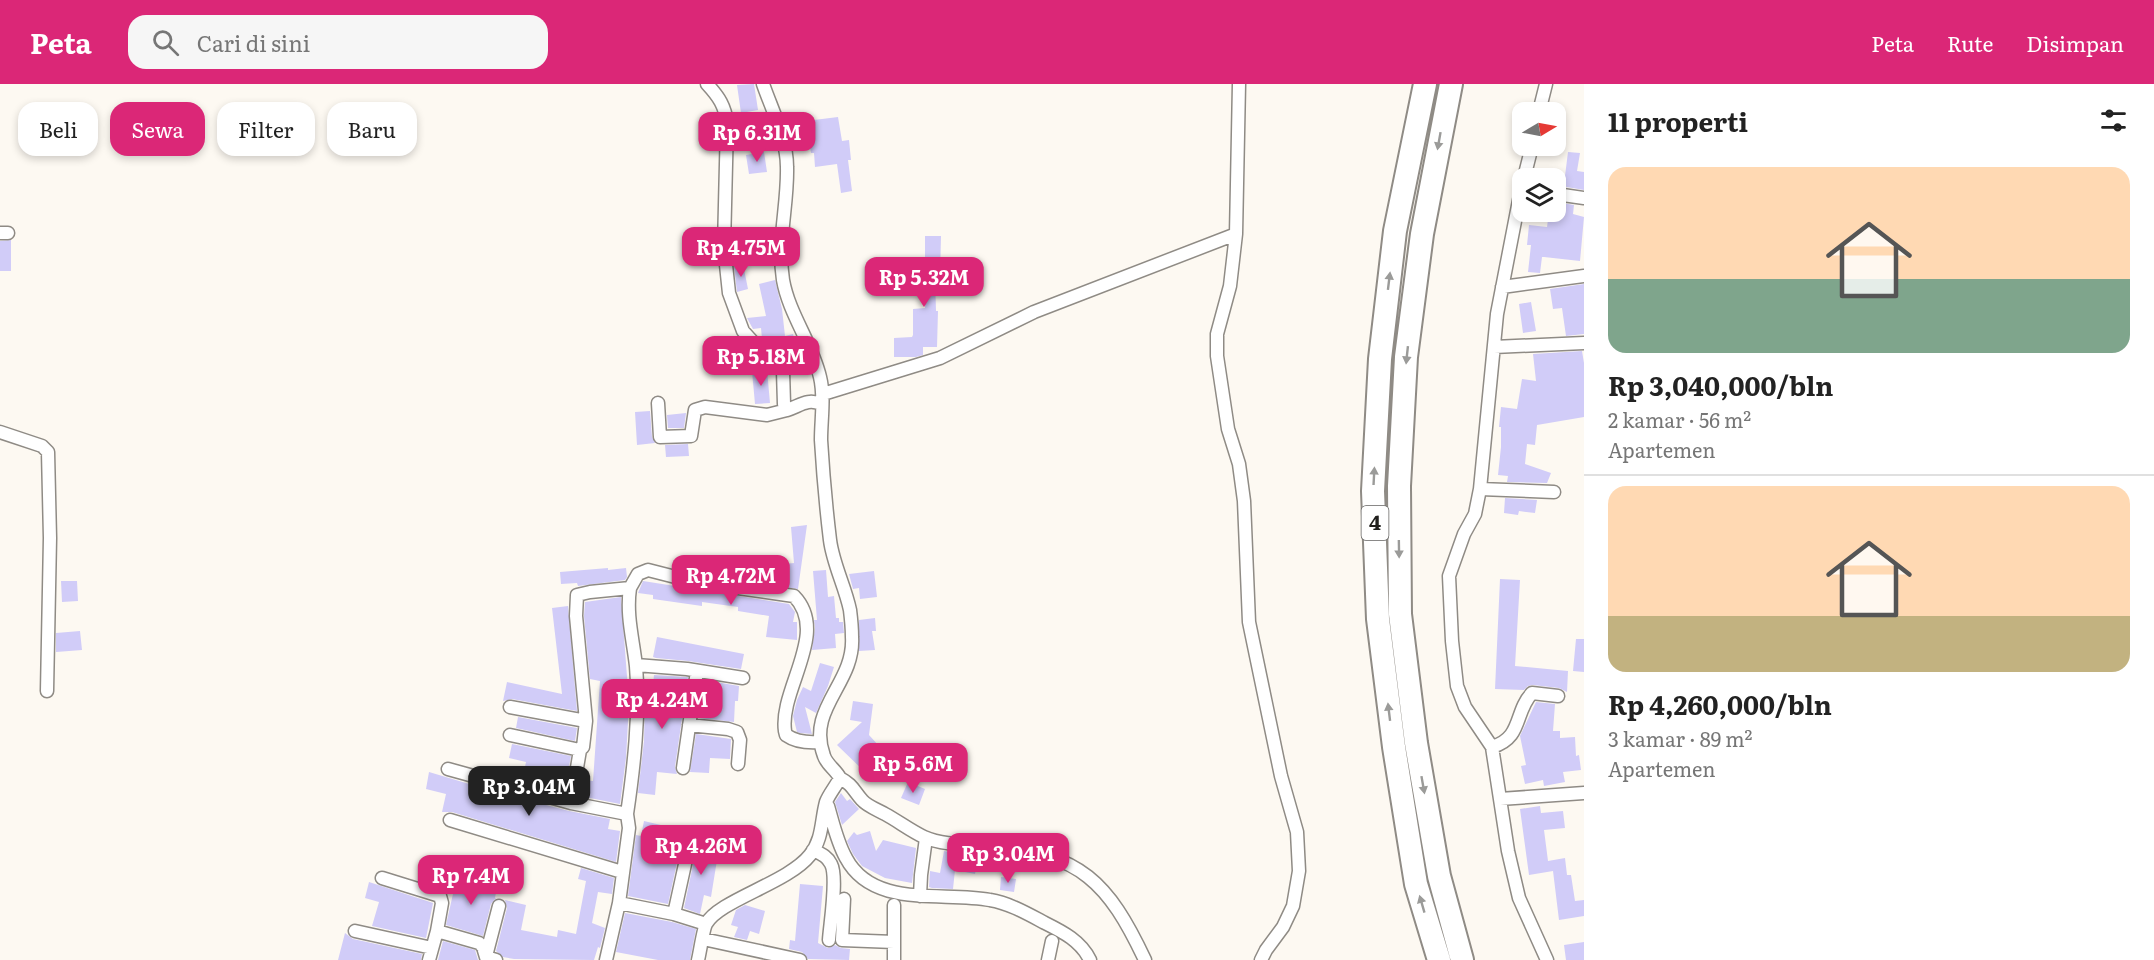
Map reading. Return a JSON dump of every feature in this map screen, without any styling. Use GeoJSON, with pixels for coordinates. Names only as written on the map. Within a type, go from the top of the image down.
{"type":"FeatureCollection","features":[{"type":"Feature","properties":{"kind":"highway","name":"4"},"geometry":{"type":"LineString","coordinates":[[1425,84],[1395,231],[1380,359],[1373,491],[1378,619],[1394,747],[1416,884],[1439,960]]}},
{"type":"Feature","properties":{"kind":"highway","name":"4"},"geometry":{"type":"LineString","coordinates":[[1451,84],[1422,234],[1406,357],[1399,486],[1400,614],[1416,743],[1439,876],[1462,960]]}},
{"type":"Feature","properties":{"kind":"street"},"geometry":{"type":"LineString","coordinates":[[707,84],[723,102],[728,123],[724,246],[729,293],[742,331],[783,371],[784,404],[787,410]]}},
{"type":"Feature","properties":{"kind":"street"},"geometry":{"type":"LineString","coordinates":[[763,84],[783,140],[787,165],[780,251],[784,282],[792,308],[817,364],[822,399],[821,440],[830,543],[850,610],[852,640],[850,658],[844,676],[828,703],[820,724],[819,742],[825,760],[840,778],[851,784],[863,802],[926,838],[943,842],[1034,851],[1066,862],[1094,879],[1131,931],[1145,960]]}},
{"type":"Feature","properties":{"kind":"street"},"geometry":{"type":"LineString","coordinates":[[1239,84],[1236,234],[1230,286],[1217,333],[1217,356],[1228,429],[1239,464],[1244,501],[1249,622],[1281,776],[1297,832],[1299,871],[1293,906],[1283,927],[1261,960]]}},
{"type":"Feature","properties":{"kind":"street"},"geometry":{"type":"LineString","coordinates":[[1542,102],[1546,84]]}},
{"type":"Feature","properties":{"kind":"street"},"geometry":{"type":"LineString","coordinates":[[1566,195],[1584,198]]}},
{"type":"Feature","properties":{"kind":"street"},"geometry":{"type":"LineString","coordinates":[[1515,222],[1497,314],[1480,489],[1475,514],[1464,534],[1449,576],[1457,686],[1465,706],[1492,747],[1508,851],[1519,898],[1547,960]]}},
{"type":"Feature","properties":{"kind":"street"},"geometry":{"type":"LineString","coordinates":[[658,403],[660,437],[691,436],[695,410],[705,407],[767,415],[787,410],[940,358],[1034,312],[1236,234]]}},
{"type":"Feature","properties":{"kind":"street"},"geometry":{"type":"LineString","coordinates":[[1502,287],[1584,276]]}},
{"type":"Feature","properties":{"kind":"street"},"geometry":{"type":"LineString","coordinates":[[1494,347],[1584,343]]}},
{"type":"Feature","properties":{"kind":"street"},"geometry":{"type":"LineString","coordinates":[[0,432],[42,446],[48,452],[50,538],[47,691]]}},
{"type":"Feature","properties":{"kind":"street"},"geometry":{"type":"LineString","coordinates":[[1480,489],[1554,492]]}},
{"type":"Feature","properties":{"kind":"street"},"geometry":{"type":"LineString","coordinates":[[606,960],[619,903],[629,828],[627,814],[636,729],[636,665],[628,612],[630,588],[638,574],[648,570],[695,582],[794,596],[805,609],[806,630],[804,649],[794,687],[788,697],[785,731],[786,735],[794,740],[819,742]]}},
{"type":"Feature","properties":{"kind":"street"},"geometry":{"type":"LineString","coordinates":[[571,803],[586,721],[576,616],[577,595],[630,588]]}},
{"type":"Feature","properties":{"kind":"street"},"geometry":{"type":"LineString","coordinates":[[636,665],[743,678]]}},
{"type":"Feature","properties":{"kind":"street"},"geometry":{"type":"LineString","coordinates":[[683,768],[698,671]]}},
{"type":"Feature","properties":{"kind":"street"},"geometry":{"type":"LineString","coordinates":[[1492,747],[1504,744],[1512,735],[1527,698],[1532,693],[1558,696]]}},
{"type":"Feature","properties":{"kind":"street"},"geometry":{"type":"LineString","coordinates":[[510,707],[586,721]]}},
{"type":"Feature","properties":{"kind":"street"},"geometry":{"type":"LineString","coordinates":[[689,725],[737,732],[740,740],[738,764]]}},
{"type":"Feature","properties":{"kind":"street"},"geometry":{"type":"LineString","coordinates":[[510,735],[579,750]]}},
{"type":"Feature","properties":{"kind":"street"},"geometry":{"type":"LineString","coordinates":[[448,769],[571,803],[627,814]]}},
{"type":"Feature","properties":{"kind":"street"},"geometry":{"type":"LineString","coordinates":[[698,960],[706,924],[721,910],[780,879],[810,856],[823,826],[826,802],[840,778]]}},
{"type":"Feature","properties":{"kind":"street"},"geometry":{"type":"LineString","coordinates":[[1500,799],[1584,793]]}},
{"type":"Feature","properties":{"kind":"street"},"geometry":{"type":"LineString","coordinates":[[826,802],[846,859],[868,882],[883,890],[920,896],[990,900],[1012,907],[1067,934],[1090,960]]}},
{"type":"Feature","properties":{"kind":"street"},"geometry":{"type":"LineString","coordinates":[[450,820],[622,872]]}},
{"type":"Feature","properties":{"kind":"street"},"geometry":{"type":"LineString","coordinates":[[674,914],[691,837]]}},
{"type":"Feature","properties":{"kind":"street"},"geometry":{"type":"LineString","coordinates":[[920,896],[926,838]]}},
{"type":"Feature","properties":{"kind":"street"},"geometry":{"type":"LineString","coordinates":[[813,850],[827,857],[833,866],[829,940]]}},
{"type":"Feature","properties":{"kind":"street"},"geometry":{"type":"LineString","coordinates":[[355,932],[431,954],[442,903],[440,896],[382,878]]}},
{"type":"Feature","properties":{"kind":"street"},"geometry":{"type":"LineString","coordinates":[[844,899],[843,940],[894,942]]}},
{"type":"Feature","properties":{"kind":"street"},"geometry":{"type":"LineString","coordinates":[[619,903],[674,914],[706,924]]}},
{"type":"Feature","properties":{"kind":"street"},"geometry":{"type":"LineString","coordinates":[[894,905],[894,960]]}},
{"type":"Feature","properties":{"kind":"street"},"geometry":{"type":"LineString","coordinates":[[489,959],[499,906]]}},
{"type":"Feature","properties":{"kind":"street"},"geometry":{"type":"LineString","coordinates":[[437,931],[479,943],[489,959]]}},
{"type":"Feature","properties":{"kind":"street"},"geometry":{"type":"LineString","coordinates":[[703,939],[800,960]]}},
{"type":"Feature","properties":{"kind":"street"},"geometry":{"type":"LineString","coordinates":[[1048,960],[1052,941]]}},
{"type":"Feature","properties":{"kind":"building"},"geometry":{"type":"Polygon","coordinates":[[[754,84],[758,110],[741,113],[737,85],[754,84]]]}},
{"type":"Feature","properties":{"kind":"building"},"geometry":{"type":"Polygon","coordinates":[[[838,117],[842,141],[849,140],[851,160],[848,160],[852,191],[841,193],[837,164],[815,167],[806,121],[838,117]]]}},
{"type":"Feature","properties":{"kind":"building"},"geometry":{"type":"Polygon","coordinates":[[[764,152],[767,172],[749,174],[746,155],[764,152]]]}},
{"type":"Feature","properties":{"kind":"building"},"geometry":{"type":"Polygon","coordinates":[[[1568,152],[1580,153],[1577,171],[1584,172],[1584,190],[1566,187],[1568,152]]]}},
{"type":"Feature","properties":{"kind":"building"},"geometry":{"type":"Polygon","coordinates":[[[1566,204],[1574,205],[1573,214],[1584,217],[1580,261],[1542,257],[1540,273],[1528,272],[1531,245],[1527,245],[1529,225],[1547,227],[1548,222],[1566,222],[1566,204]]]}},
{"type":"Feature","properties":{"kind":"building"},"geometry":{"type":"Polygon","coordinates":[[[925,236],[941,236],[940,276],[935,276],[936,311],[938,311],[937,347],[923,347],[923,355],[916,357],[894,357],[894,338],[912,337],[913,309],[925,308],[925,236]]]}},
{"type":"Feature","properties":{"kind":"building"},"geometry":{"type":"Polygon","coordinates":[[[11,240],[11,271],[0,271],[0,241],[11,240]]]}},
{"type":"Feature","properties":{"kind":"building"},"geometry":{"type":"Polygon","coordinates":[[[743,264],[748,289],[737,292],[734,266],[743,264]]]}},
{"type":"Feature","properties":{"kind":"building"},"geometry":{"type":"Polygon","coordinates":[[[775,280],[785,336],[793,334],[802,367],[791,370],[783,360],[777,339],[781,337],[762,339],[761,328],[753,329],[747,318],[766,316],[759,284],[775,280]]]}},
{"type":"Feature","properties":{"kind":"building"},"geometry":{"type":"Polygon","coordinates":[[[1584,284],[1584,334],[1566,336],[1562,308],[1553,309],[1550,289],[1584,284]]]}},
{"type":"Feature","properties":{"kind":"building"},"geometry":{"type":"Polygon","coordinates":[[[1531,302],[1536,331],[1523,333],[1519,304],[1531,302]]]}},
{"type":"Feature","properties":{"kind":"building"},"geometry":{"type":"Polygon","coordinates":[[[1582,351],[1584,417],[1537,425],[1535,445],[1527,444],[1525,464],[1551,473],[1547,483],[1507,482],[1508,476],[1498,475],[1501,407],[1517,409],[1522,379],[1536,381],[1533,354],[1582,351]]]}},
{"type":"Feature","properties":{"kind":"building"},"geometry":{"type":"Polygon","coordinates":[[[767,370],[770,403],[755,404],[752,371],[767,370]]]}},
{"type":"Feature","properties":{"kind":"building"},"geometry":{"type":"Polygon","coordinates":[[[650,411],[652,437],[655,443],[637,445],[635,412],[650,411]]]}},
{"type":"Feature","properties":{"kind":"building"},"geometry":{"type":"Polygon","coordinates":[[[686,413],[684,428],[668,428],[667,415],[686,413]]]}},
{"type":"Feature","properties":{"kind":"building"},"geometry":{"type":"Polygon","coordinates":[[[688,444],[689,456],[666,457],[665,445],[688,444]]]}},
{"type":"Feature","properties":{"kind":"building"},"geometry":{"type":"Polygon","coordinates":[[[1505,498],[1537,500],[1535,513],[1519,511],[1518,515],[1504,513],[1505,498]]]}},
{"type":"Feature","properties":{"kind":"building"},"geometry":{"type":"Polygon","coordinates":[[[807,525],[798,589],[772,585],[771,565],[794,563],[791,527],[807,525]]]}},
{"type":"Feature","properties":{"kind":"building"},"geometry":{"type":"Polygon","coordinates":[[[608,568],[608,570],[626,568],[627,577],[625,580],[578,586],[577,583],[561,584],[560,572],[608,568]]]}},
{"type":"Feature","properties":{"kind":"building"},"geometry":{"type":"Polygon","coordinates":[[[826,570],[828,597],[834,596],[836,618],[839,618],[839,622],[843,622],[844,633],[835,634],[836,648],[812,650],[814,620],[817,620],[813,571],[826,570]]]}},
{"type":"Feature","properties":{"kind":"building"},"geometry":{"type":"Polygon","coordinates":[[[874,571],[877,597],[860,599],[859,588],[853,589],[849,574],[874,571]]]}},
{"type":"Feature","properties":{"kind":"building"},"geometry":{"type":"Polygon","coordinates":[[[1500,579],[1520,580],[1515,666],[1568,671],[1567,692],[1559,688],[1533,685],[1524,690],[1495,689],[1500,579]]]}},
{"type":"Feature","properties":{"kind":"building"},"geometry":{"type":"Polygon","coordinates":[[[61,581],[77,581],[78,601],[62,602],[61,581]]]}},
{"type":"Feature","properties":{"kind":"building"},"geometry":{"type":"Polygon","coordinates":[[[643,581],[789,604],[795,612],[793,622],[797,622],[797,640],[766,637],[769,616],[738,611],[738,607],[702,602],[702,606],[653,599],[653,595],[638,593],[643,581]]]}},
{"type":"Feature","properties":{"kind":"building"},"geometry":{"type":"Polygon","coordinates":[[[621,597],[629,703],[626,758],[620,804],[580,796],[583,780],[593,781],[600,681],[590,679],[584,616],[585,602],[621,597]]]}},
{"type":"Feature","properties":{"kind":"building"},"geometry":{"type":"Polygon","coordinates":[[[568,606],[577,711],[512,699],[503,701],[507,682],[562,694],[552,608],[568,606]]]}},
{"type":"Feature","properties":{"kind":"building"},"geometry":{"type":"Polygon","coordinates":[[[875,618],[876,631],[872,631],[875,650],[859,651],[859,620],[875,618]]]}},
{"type":"Feature","properties":{"kind":"building"},"geometry":{"type":"Polygon","coordinates":[[[80,631],[82,650],[56,652],[56,633],[80,631]]]}},
{"type":"Feature","properties":{"kind":"building"},"geometry":{"type":"Polygon","coordinates":[[[657,637],[744,654],[741,669],[653,657],[657,637]]]}},
{"type":"Feature","properties":{"kind":"building"},"geometry":{"type":"Polygon","coordinates":[[[1576,639],[1584,639],[1584,672],[1573,671],[1576,639]]]}},
{"type":"Feature","properties":{"kind":"building"},"geometry":{"type":"Polygon","coordinates":[[[820,663],[834,667],[816,713],[805,707],[812,734],[800,733],[797,732],[793,716],[797,700],[803,687],[811,691],[820,663]]]}},
{"type":"Feature","properties":{"kind":"building"},"geometry":{"type":"Polygon","coordinates":[[[654,675],[688,677],[675,767],[677,774],[657,772],[655,795],[638,793],[644,741],[645,696],[652,696],[654,675]]]}},
{"type":"Feature","properties":{"kind":"building"},"geometry":{"type":"Polygon","coordinates":[[[704,680],[739,686],[738,701],[735,701],[734,722],[699,718],[704,680]]]}},
{"type":"Feature","properties":{"kind":"building"},"geometry":{"type":"Polygon","coordinates":[[[853,701],[873,704],[869,735],[889,757],[869,776],[837,745],[862,722],[850,720],[853,701]]]}},
{"type":"Feature","properties":{"kind":"building"},"geometry":{"type":"Polygon","coordinates":[[[1536,702],[1555,704],[1553,731],[1560,731],[1560,738],[1575,737],[1576,756],[1579,755],[1581,770],[1563,772],[1565,782],[1544,786],[1543,780],[1525,784],[1521,766],[1526,765],[1520,736],[1536,702]]]}},
{"type":"Feature","properties":{"kind":"building"},"geometry":{"type":"Polygon","coordinates":[[[518,717],[577,728],[575,741],[516,728],[518,717]]]}},
{"type":"Feature","properties":{"kind":"building"},"geometry":{"type":"Polygon","coordinates":[[[696,734],[731,739],[730,759],[710,758],[709,773],[690,772],[696,734]]]}},
{"type":"Feature","properties":{"kind":"building"},"geometry":{"type":"Polygon","coordinates":[[[512,744],[571,756],[564,793],[522,781],[526,762],[509,758],[512,744]]]}},
{"type":"Feature","properties":{"kind":"building"},"geometry":{"type":"Polygon","coordinates":[[[931,757],[942,763],[935,777],[924,771],[931,757]]]}},
{"type":"Feature","properties":{"kind":"building"},"geometry":{"type":"Polygon","coordinates":[[[429,772],[569,811],[610,819],[608,829],[620,831],[616,862],[452,812],[442,812],[446,794],[426,789],[429,772]]]}},
{"type":"Feature","properties":{"kind":"building"},"geometry":{"type":"Polygon","coordinates":[[[908,782],[925,789],[919,805],[901,798],[908,782]]]}},
{"type":"Feature","properties":{"kind":"building"},"geometry":{"type":"Polygon","coordinates":[[[841,793],[847,801],[850,799],[859,809],[842,825],[835,802],[841,793]]]}},
{"type":"Feature","properties":{"kind":"building"},"geometry":{"type":"Polygon","coordinates":[[[1540,806],[1541,813],[1563,811],[1565,828],[1544,830],[1548,861],[1565,858],[1567,875],[1571,875],[1575,901],[1584,900],[1584,916],[1559,920],[1553,871],[1529,875],[1520,809],[1540,806]]]}},
{"type":"Feature","properties":{"kind":"building"},"geometry":{"type":"Polygon","coordinates":[[[644,821],[686,831],[683,835],[668,904],[628,896],[636,835],[641,836],[644,821]]]}},
{"type":"Feature","properties":{"kind":"building"},"geometry":{"type":"Polygon","coordinates":[[[870,831],[876,851],[883,840],[916,848],[912,883],[885,878],[862,866],[847,841],[854,832],[857,835],[870,831]]]}},
{"type":"Feature","properties":{"kind":"building"},"geometry":{"type":"Polygon","coordinates":[[[699,836],[713,838],[710,858],[717,860],[711,897],[704,895],[700,914],[684,908],[699,836]]]}},
{"type":"Feature","properties":{"kind":"building"},"geometry":{"type":"Polygon","coordinates":[[[944,851],[978,857],[975,874],[955,870],[953,889],[929,887],[930,871],[940,873],[944,851]]]}},
{"type":"Feature","properties":{"kind":"building"},"geometry":{"type":"Polygon","coordinates":[[[581,868],[614,878],[612,894],[598,892],[592,923],[605,928],[594,960],[514,959],[503,957],[496,951],[507,908],[505,900],[526,905],[521,930],[557,937],[558,930],[576,934],[586,881],[578,879],[581,868]]]}},
{"type":"Feature","properties":{"kind":"building"},"geometry":{"type":"Polygon","coordinates":[[[457,876],[497,887],[496,898],[491,904],[483,936],[446,925],[457,876]]]}},
{"type":"Feature","properties":{"kind":"building"},"geometry":{"type":"Polygon","coordinates":[[[1001,877],[1016,879],[1014,892],[1000,890],[1001,877]]]}},
{"type":"Feature","properties":{"kind":"building"},"geometry":{"type":"Polygon","coordinates":[[[369,882],[433,903],[426,938],[372,926],[379,902],[365,898],[369,882]]]}},
{"type":"Feature","properties":{"kind":"building"},"geometry":{"type":"Polygon","coordinates":[[[800,884],[823,886],[818,943],[828,948],[835,945],[850,949],[849,960],[808,959],[802,952],[789,949],[790,940],[795,941],[800,884]]]}},
{"type":"Feature","properties":{"kind":"building"},"geometry":{"type":"Polygon","coordinates":[[[745,905],[765,911],[759,934],[750,931],[747,940],[734,937],[738,927],[731,925],[736,910],[745,905]]]}},
{"type":"Feature","properties":{"kind":"building"},"geometry":{"type":"Polygon","coordinates":[[[625,913],[696,929],[690,960],[658,960],[616,952],[625,913]]]}},
{"type":"Feature","properties":{"kind":"building"},"geometry":{"type":"Polygon","coordinates":[[[345,933],[353,939],[422,954],[421,960],[338,960],[345,933]]]}},
{"type":"Feature","properties":{"kind":"building"},"geometry":{"type":"Polygon","coordinates":[[[443,941],[475,950],[478,960],[438,960],[443,941]]]}},
{"type":"Feature","properties":{"kind":"building"},"geometry":{"type":"Polygon","coordinates":[[[1584,942],[1584,960],[1566,960],[1564,945],[1584,942]]]}}]}
